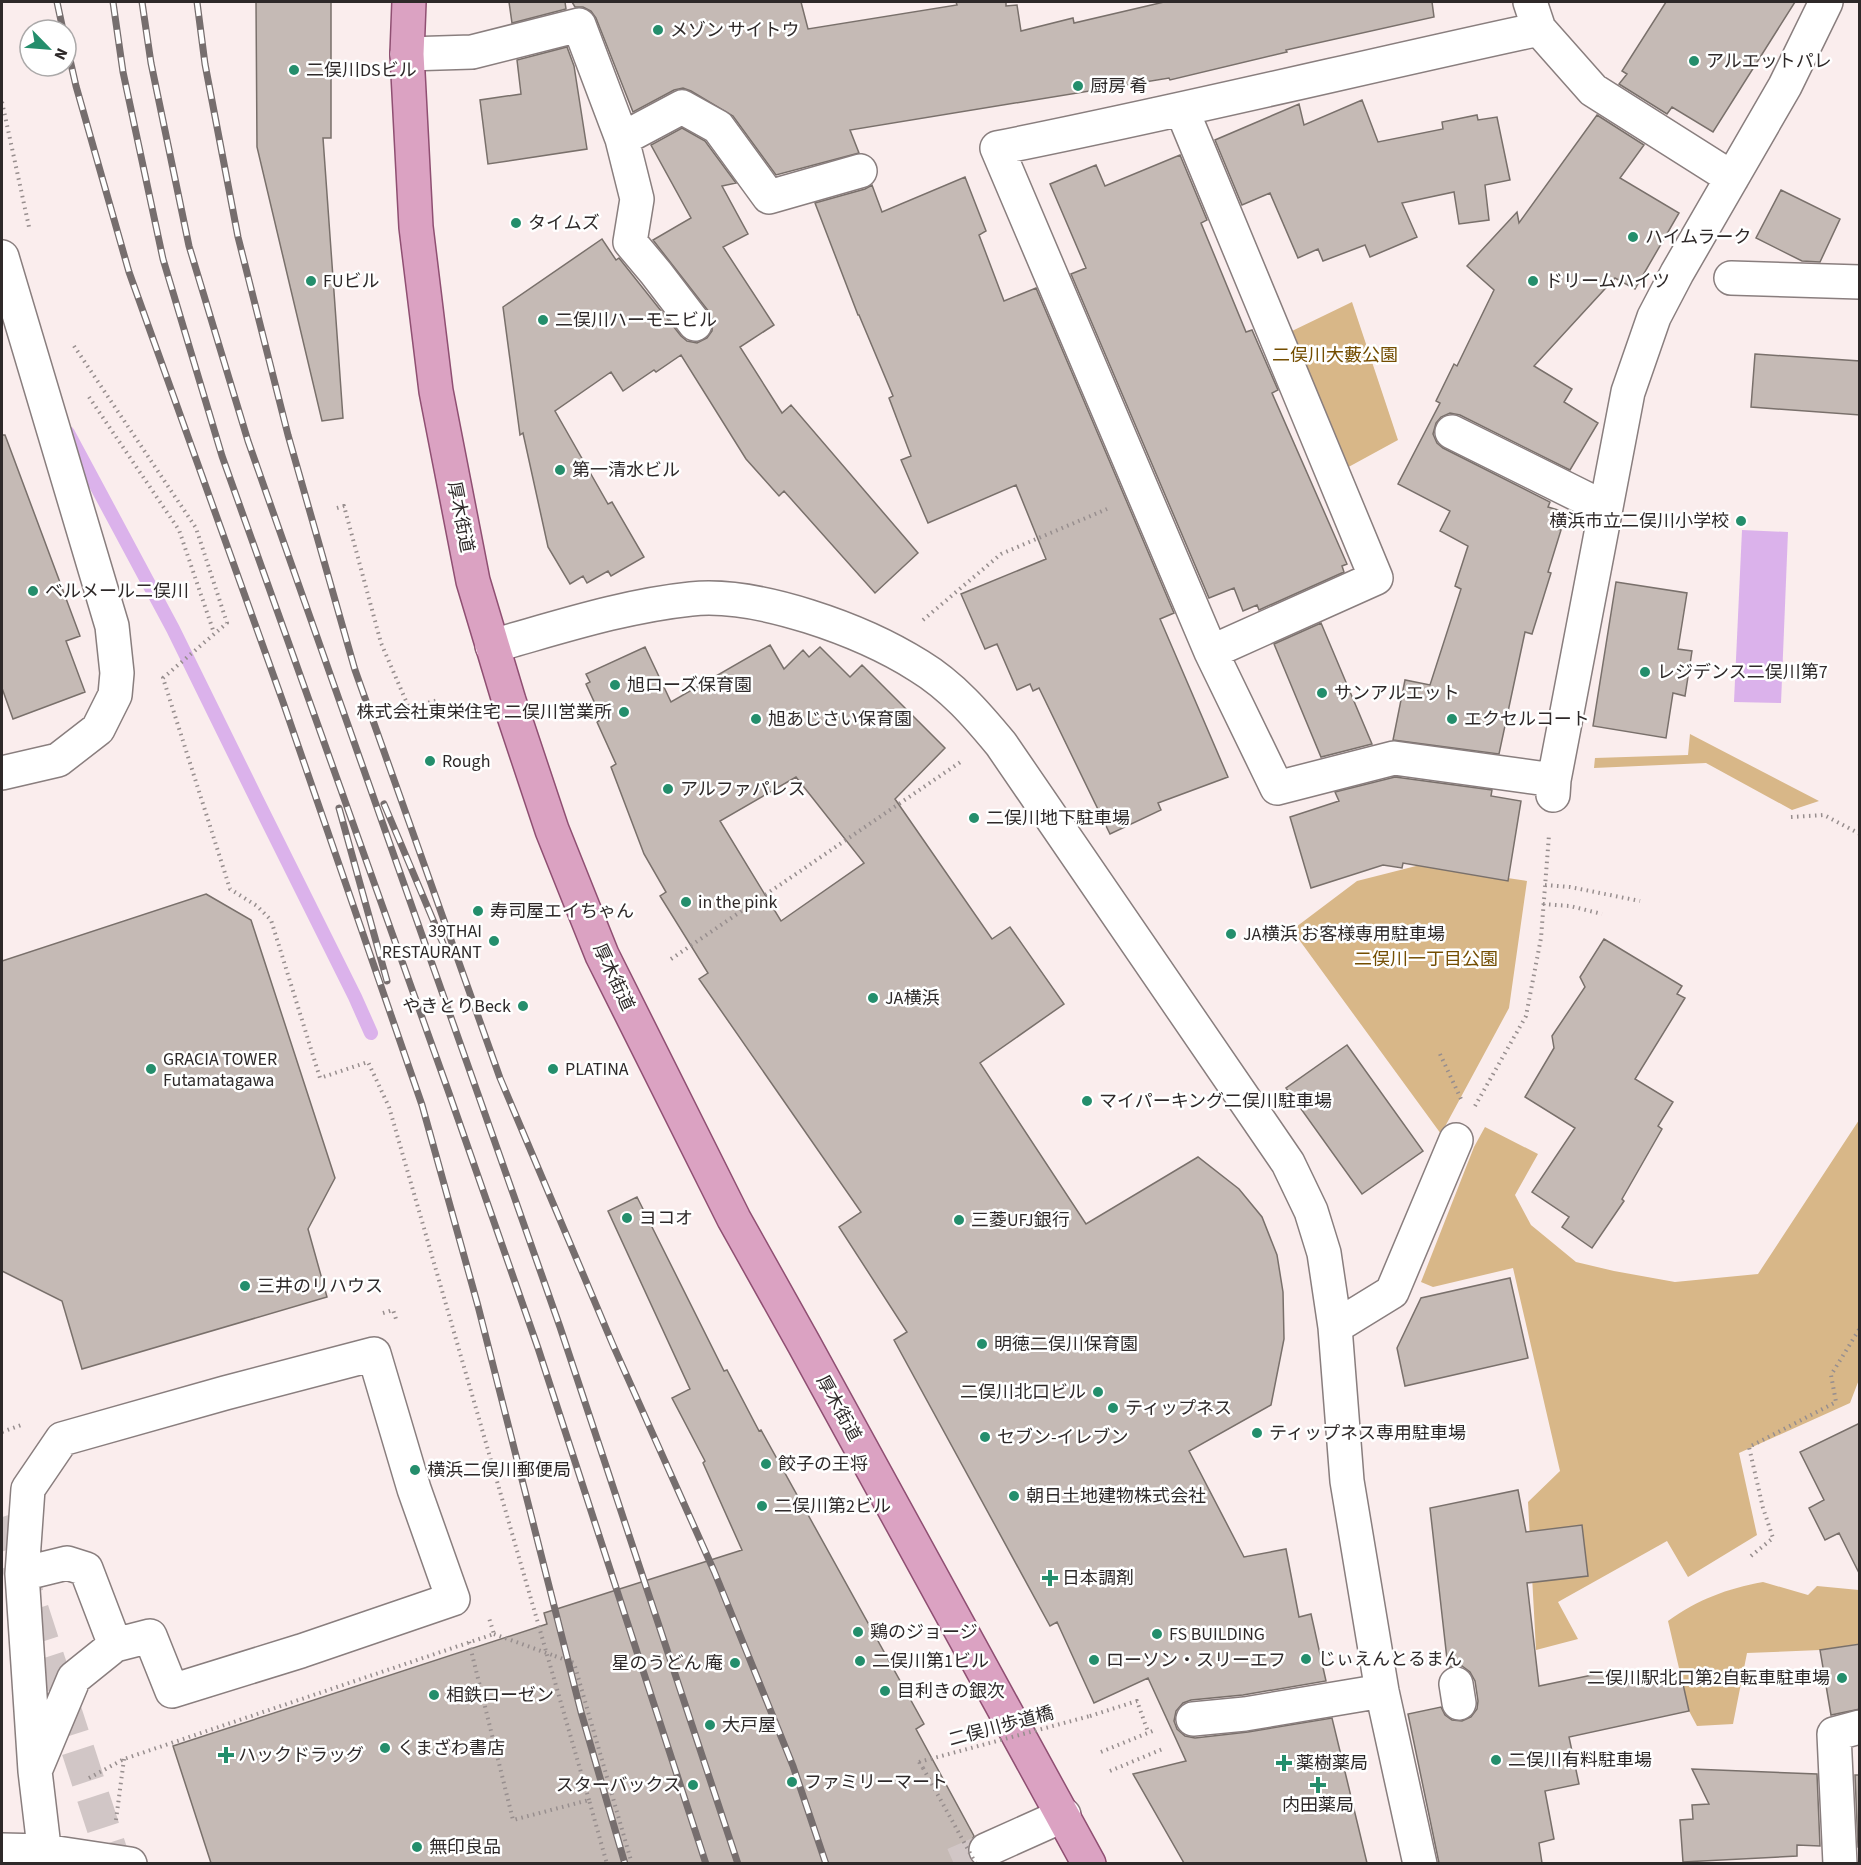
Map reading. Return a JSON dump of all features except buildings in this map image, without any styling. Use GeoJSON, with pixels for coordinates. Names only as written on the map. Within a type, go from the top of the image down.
{"type":"FeatureCollection","features":[{"type":"Feature","properties":{"kind":"main road","name":"厚木街道"},"geometry":{"type":"LineString","coordinates":[[409,2],[407,54],[416,227],[436,391],[473,581],[552,830],[602,955],[734,1219],[1089,1863]]}},
{"type":"Feature","properties":{"kind":"street"},"geometry":{"type":"LineString","coordinates":[[1732,178],[1593,90],[1534,15],[1371,65],[1182,110],[997,148],[1211,652],[1277,788],[1394,758],[1553,788],[1628,392],[1654,317],[1685,273],[1732,178],[1785,86],[1826,2]]}},
{"type":"Feature","properties":{"kind":"street"},"geometry":{"type":"LineString","coordinates":[[407,54],[472,52],[575,13],[622,139],[638,200],[630,242],[695,324]]}},
{"type":"Feature","properties":{"kind":"street"},"geometry":{"type":"LineString","coordinates":[[622,139],[682,107],[718,127],[769,197],[860,171]]}},
{"type":"Feature","properties":{"kind":"street"},"geometry":{"type":"LineString","coordinates":[[1182,110],[1376,578],[1211,652]]}},
{"type":"Feature","properties":{"kind":"street"},"geometry":{"type":"LineString","coordinates":[[2,257],[112,626],[117,673],[115,695],[98,729],[58,760],[2,773]]}},
{"type":"Feature","properties":{"kind":"street"},"geometry":{"type":"LineString","coordinates":[[1731,278],[1860,282]]}},
{"type":"Feature","properties":{"kind":"street"},"geometry":{"type":"LineString","coordinates":[[1452,432],[1605,508]]}},
{"type":"Feature","properties":{"kind":"street"},"geometry":{"type":"LineString","coordinates":[[492,646],[634,608],[693,598],[747,601],[820,619],[872,640],[920,666],[969,706],[1001,744],[1288,1163],[1311,1211],[1324,1253],[1335,1327],[1347,1481],[1392,1695],[1420,1863]]}},
{"type":"Feature","properties":{"kind":"street"},"geometry":{"type":"LineString","coordinates":[[1335,1327],[1392,1292],[1462,1128]]}},
{"type":"Feature","properties":{"kind":"street"},"geometry":{"type":"LineString","coordinates":[[35,1771],[74,1678],[115,1645],[150,1636],[172,1691],[301,1651],[453,1599],[414,1490],[374,1354],[62,1439],[28,1489],[22,1574],[35,1771],[45,1857]]}},
{"type":"Feature","properties":{"kind":"street"},"geometry":{"type":"LineString","coordinates":[[22,1574],[67,1563],[86,1569],[115,1645]]}},
{"type":"Feature","properties":{"kind":"street"},"geometry":{"type":"LineString","coordinates":[[1193,1719],[1392,1695]]}},
{"type":"Feature","properties":{"kind":"street"},"geometry":{"type":"LineString","coordinates":[[1840,1863],[1834,1734],[1860,1727]]}},
{"type":"Feature","properties":{"kind":"street"},"geometry":{"type":"LineString","coordinates":[[981,1857],[1064,1815]]}},
{"type":"Feature","properties":{"kind":"street"},"geometry":{"type":"LineString","coordinates":[[2,1850],[45,1857],[126,1863]]}},
{"type":"Feature","properties":{"kind":"path"},"geometry":{"type":"LineString","coordinates":[[2,102],[32,238]]}},
{"type":"Feature","properties":{"kind":"path"},"geometry":{"type":"LineString","coordinates":[[70,340],[196,528],[227,623],[163,678],[230,889],[257,906],[271,920],[320,1078],[368,1062],[389,1107],[607,1863]]}},
{"type":"Feature","properties":{"kind":"path"},"geometry":{"type":"LineString","coordinates":[[87,395],[179,530],[214,633]]}},
{"type":"Feature","properties":{"kind":"path"},"geometry":{"type":"LineString","coordinates":[[919,623],[1002,554],[1144,493]]}},
{"type":"Feature","properties":{"kind":"path"},"geometry":{"type":"LineString","coordinates":[[337,508],[344,506],[381,643],[409,708],[438,700]]}},
{"type":"Feature","properties":{"kind":"path"},"geometry":{"type":"LineString","coordinates":[[671,959],[963,761]]}},
{"type":"Feature","properties":{"kind":"path"},"geometry":{"type":"LineString","coordinates":[[1462,1128],[1526,1016],[1541,938],[1553,788]]}},
{"type":"Feature","properties":{"kind":"path"},"geometry":{"type":"LineString","coordinates":[[1791,817],[1824,815],[1860,834]]}},
{"type":"Feature","properties":{"kind":"path"},"geometry":{"type":"LineString","coordinates":[[1545,885],[1640,901]]}},
{"type":"Feature","properties":{"kind":"path"},"geometry":{"type":"LineString","coordinates":[[1543,903],[1570,906],[1602,914]]}},
{"type":"Feature","properties":{"kind":"path"},"geometry":{"type":"LineString","coordinates":[[1440,1054],[1462,1128]]}},
{"type":"Feature","properties":{"kind":"path"},"geometry":{"type":"LineString","coordinates":[[382,1313],[393,1310],[396,1321]]}},
{"type":"Feature","properties":{"kind":"path"},"geometry":{"type":"LineString","coordinates":[[1751,1556],[1773,1538],[1763,1508],[1749,1448],[1836,1402],[1831,1375],[1860,1328]]}},
{"type":"Feature","properties":{"kind":"path"},"geometry":{"type":"LineString","coordinates":[[2,1432],[31,1421]]}},
{"type":"Feature","properties":{"kind":"path"},"geometry":{"type":"LineString","coordinates":[[487,1611],[494,1634]]}},
{"type":"Feature","properties":{"kind":"path"},"geometry":{"type":"LineString","coordinates":[[89,1778],[124,1759],[494,1634],[574,1663],[632,1863]]}},
{"type":"Feature","properties":{"kind":"path"},"geometry":{"type":"LineString","coordinates":[[469,1642],[513,1820],[589,1800]]}},
{"type":"Feature","properties":{"kind":"path","name":"二俣川歩道橋"},"geometry":{"type":"LineString","coordinates":[[981,1857],[919,1762],[1137,1701],[1148,1732]]}},
{"type":"Feature","properties":{"kind":"path"},"geometry":{"type":"LineString","coordinates":[[1103,1751],[1158,1729]]}},
{"type":"Feature","properties":{"kind":"path"},"geometry":{"type":"LineString","coordinates":[[115,1830],[124,1759]]}},
{"type":"Feature","properties":{"kind":"green space","name":"二俣川大藪公園"},"geometry":{"type":"Polygon","coordinates":[[[1352,302],[1398,440],[1343,470],[1292,331],[1352,302]]]}},
{"type":"Feature","properties":{"kind":"green space"},"geometry":{"type":"Polygon","coordinates":[[[1690,734],[1819,801],[1792,810],[1706,763],[1594,768],[1595,758],[1688,755],[1690,734]]]}},
{"type":"Feature","properties":{"kind":"green space","name":"二俣川一丁目公園"},"geometry":{"type":"Polygon","coordinates":[[[1420,865],[1527,881],[1509,1008],[1441,1134],[1292,930],[1357,881],[1420,865]]]}},
{"type":"Feature","properties":{"kind":"green space"},"geometry":{"type":"Polygon","coordinates":[[[1859,1120],[1860,1377],[1850,1403],[1739,1453],[1757,1535],[1688,1577],[1667,1541],[1558,1602],[1578,1639],[1536,1650],[1528,1502],[1560,1471],[1513,1268],[1433,1287],[1421,1282],[1474,1147],[1485,1127],[1538,1154],[1515,1195],[1531,1225],[1576,1262],[1675,1282],[1758,1274],[1859,1120]]]}},
{"type":"Feature","properties":{"kind":"green space"},"geometry":{"type":"Polygon","coordinates":[[[1763,1582],[1808,1595],[1817,1586],[1859,1590],[1859,1644],[1820,1650],[1747,1653],[1733,1724],[1697,1726],[1689,1711],[1668,1621],[1713,1596],[1763,1582]]]}},
{"type":"Feature","properties":{"kind":"shaded area"},"geometry":{"type":"Polygon","coordinates":[[[1742,530],[1788,532],[1781,703],[1734,702],[1742,530]]]}},
{"type":"Feature","properties":{"kind":"waterway"},"geometry":{"type":"LineString","coordinates":[[68,433],[173,629],[371,1033]]}},
{"type":"Feature","properties":{"kind":"tunnel"},"geometry":{"type":"LineString","coordinates":[[2,1517],[115,1864]]}},
{"type":"Feature","properties":{"kind":"tunnel"},"geometry":{"type":"LineString","coordinates":[[954,1864],[986,1850]]}},
{"type":"Feature","properties":{"kind":"railway"},"geometry":{"type":"LineString","coordinates":[[57,2],[60,18]]}},
{"type":"Feature","properties":{"kind":"railway"},"geometry":{"type":"LineString","coordinates":[[113,2],[123,72],[163,259],[222,456],[538,1348],[706,1864]]}},
{"type":"Feature","properties":{"kind":"railway"},"geometry":{"type":"LineString","coordinates":[[142,2],[151,63],[189,246],[248,441],[560,1327],[738,1864]]}},
{"type":"Feature","properties":{"kind":"railway"},"geometry":{"type":"LineString","coordinates":[[197,2],[205,64],[238,237],[288,435],[355,670],[500,1078],[613,1345],[714,1571],[793,1766],[826,1864]]}},
{"type":"Feature","properties":{"kind":"railway"},"geometry":{"type":"LineString","coordinates":[[74,78],[129,272],[283,702],[422,1105],[478,1306],[581,1712],[625,1864]]}},
{"type":"Feature","properties":{"kind":"railway"},"geometry":{"type":"LineString","coordinates":[[384,804],[447,953]]}},
{"type":"Feature","properties":{"kind":"railway"},"geometry":{"type":"LineString","coordinates":[[339,808],[387,981]]}},
{"type":"Feature","properties":{"kind":"place","name":"メゾン サイトウ"},"geometry":{"type":"Point","coordinates":[658,30]}},
{"type":"Feature","properties":{"kind":"place","name":"アルエットパレ"},"geometry":{"type":"Point","coordinates":[1694,61]}},
{"type":"Feature","properties":{"kind":"place","name":"二俣川DSビル"},"geometry":{"type":"Point","coordinates":[294,70]}},
{"type":"Feature","properties":{"kind":"place","name":"厨房 肴"},"geometry":{"type":"Point","coordinates":[1078,86]}},
{"type":"Feature","properties":{"kind":"place","name":"タイムズ"},"geometry":{"type":"Point","coordinates":[516,223]}},
{"type":"Feature","properties":{"kind":"place","name":"ハイムラーク"},"geometry":{"type":"Point","coordinates":[1633,237]}},
{"type":"Feature","properties":{"kind":"place","name":"FUビル"},"geometry":{"type":"Point","coordinates":[311,281]}},
{"type":"Feature","properties":{"kind":"place","name":"ドリームハイツ"},"geometry":{"type":"Point","coordinates":[1533,281]}},
{"type":"Feature","properties":{"kind":"place","name":"二俣川ハーモニビル"},"geometry":{"type":"Point","coordinates":[543,320]}},
{"type":"Feature","properties":{"kind":"place","name":"第一清水ビル"},"geometry":{"type":"Point","coordinates":[560,470]}},
{"type":"Feature","properties":{"kind":"place","name":"横浜市立二俣川小学校"},"geometry":{"type":"Point","coordinates":[1741,521]}},
{"type":"Feature","properties":{"kind":"place","name":"ベルメール二俣川"},"geometry":{"type":"Point","coordinates":[33,591]}},
{"type":"Feature","properties":{"kind":"place","name":"レジデンス二俣川第7"},"geometry":{"type":"Point","coordinates":[1645,672]}},
{"type":"Feature","properties":{"kind":"place","name":"旭ローズ保育園"},"geometry":{"type":"Point","coordinates":[615,685]}},
{"type":"Feature","properties":{"kind":"place","name":"サンアルエット"},"geometry":{"type":"Point","coordinates":[1322,693]}},
{"type":"Feature","properties":{"kind":"place","name":"株式会社東栄住宅 二俣川営業所"},"geometry":{"type":"Point","coordinates":[624,712]}},
{"type":"Feature","properties":{"kind":"place","name":"旭あじさい保育園"},"geometry":{"type":"Point","coordinates":[756,719]}},
{"type":"Feature","properties":{"kind":"place","name":"エクセルコート"},"geometry":{"type":"Point","coordinates":[1452,719]}},
{"type":"Feature","properties":{"kind":"place","name":"Rough"},"geometry":{"type":"Point","coordinates":[430,761]}},
{"type":"Feature","properties":{"kind":"place","name":"アルファパレス"},"geometry":{"type":"Point","coordinates":[668,789]}},
{"type":"Feature","properties":{"kind":"place","name":"二俣川地下駐車場"},"geometry":{"type":"Point","coordinates":[974,818]}},
{"type":"Feature","properties":{"kind":"place","name":"in the pink"},"geometry":{"type":"Point","coordinates":[686,902]}},
{"type":"Feature","properties":{"kind":"place","name":"寿司屋エイちゃん"},"geometry":{"type":"Point","coordinates":[478,911]}},
{"type":"Feature","properties":{"kind":"place","name":"JA横浜 お客様専用駐車場"},"geometry":{"type":"Point","coordinates":[1231,934]}},
{"type":"Feature","properties":{"kind":"place","name":"39THAI RESTAURANT"},"geometry":{"type":"Point","coordinates":[494,941]}},
{"type":"Feature","properties":{"kind":"place","name":"JA横浜"},"geometry":{"type":"Point","coordinates":[873,998]}},
{"type":"Feature","properties":{"kind":"place","name":"やきとりBeck"},"geometry":{"type":"Point","coordinates":[523,1006]}},
{"type":"Feature","properties":{"kind":"place","name":"GRACIA TOWER Futamatagawa"},"geometry":{"type":"Point","coordinates":[151,1069]}},
{"type":"Feature","properties":{"kind":"place","name":"PLATINA"},"geometry":{"type":"Point","coordinates":[553,1069]}},
{"type":"Feature","properties":{"kind":"place","name":"マイパーキング二俣川駐車場"},"geometry":{"type":"Point","coordinates":[1087,1101]}},
{"type":"Feature","properties":{"kind":"place","name":"ヨコオ"},"geometry":{"type":"Point","coordinates":[627,1218]}},
{"type":"Feature","properties":{"kind":"place","name":"三菱UFJ銀行"},"geometry":{"type":"Point","coordinates":[959,1220]}},
{"type":"Feature","properties":{"kind":"place","name":"三井のリハウス"},"geometry":{"type":"Point","coordinates":[245,1286]}},
{"type":"Feature","properties":{"kind":"place","name":"明徳二俣川保育園"},"geometry":{"type":"Point","coordinates":[982,1344]}},
{"type":"Feature","properties":{"kind":"place","name":"二俣川北口ビル"},"geometry":{"type":"Point","coordinates":[1098,1392]}},
{"type":"Feature","properties":{"kind":"place","name":"ティップネス"},"geometry":{"type":"Point","coordinates":[1113,1408]}},
{"type":"Feature","properties":{"kind":"place","name":"ティップネス専用駐車場"},"geometry":{"type":"Point","coordinates":[1257,1433]}},
{"type":"Feature","properties":{"kind":"place","name":"セブン-イレブン"},"geometry":{"type":"Point","coordinates":[985,1437]}},
{"type":"Feature","properties":{"kind":"place","name":"餃子の王将"},"geometry":{"type":"Point","coordinates":[766,1464]}},
{"type":"Feature","properties":{"kind":"place","name":"横浜二俣川郵便局"},"geometry":{"type":"Point","coordinates":[415,1470]}},
{"type":"Feature","properties":{"kind":"place","name":"朝日土地建物株式会社"},"geometry":{"type":"Point","coordinates":[1014,1496]}},
{"type":"Feature","properties":{"kind":"place","name":"二俣川第2ビル"},"geometry":{"type":"Point","coordinates":[762,1506]}},
{"type":"Feature","properties":{"kind":"place","name":"日本調剤"},"geometry":{"type":"Point","coordinates":[1050,1578]}},
{"type":"Feature","properties":{"kind":"place","name":"鶏のジョージ"},"geometry":{"type":"Point","coordinates":[858,1632]}},
{"type":"Feature","properties":{"kind":"place","name":"FS BUILDING"},"geometry":{"type":"Point","coordinates":[1157,1634]}},
{"type":"Feature","properties":{"kind":"place","name":"じぃえんとるまん"},"geometry":{"type":"Point","coordinates":[1306,1659]}},
{"type":"Feature","properties":{"kind":"place","name":"ローソン・スリーエフ"},"geometry":{"type":"Point","coordinates":[1094,1660]}},
{"type":"Feature","properties":{"kind":"place","name":"二俣川第1ビル"},"geometry":{"type":"Point","coordinates":[860,1661]}},
{"type":"Feature","properties":{"kind":"place","name":"星のうどん 庵"},"geometry":{"type":"Point","coordinates":[735,1663]}},
{"type":"Feature","properties":{"kind":"place","name":"二俣川駅北口第2自転車駐車場"},"geometry":{"type":"Point","coordinates":[1842,1678]}},
{"type":"Feature","properties":{"kind":"place","name":"目利きの銀次"},"geometry":{"type":"Point","coordinates":[885,1691]}},
{"type":"Feature","properties":{"kind":"place","name":"相鉄ローゼン"},"geometry":{"type":"Point","coordinates":[434,1695]}},
{"type":"Feature","properties":{"kind":"place","name":"大戸屋"},"geometry":{"type":"Point","coordinates":[710,1725]}},
{"type":"Feature","properties":{"kind":"place","name":"くまざわ書店"},"geometry":{"type":"Point","coordinates":[385,1748]}},
{"type":"Feature","properties":{"kind":"place","name":"ハックドラッグ"},"geometry":{"type":"Point","coordinates":[226,1755]}},
{"type":"Feature","properties":{"kind":"place","name":"二俣川有料駐車場"},"geometry":{"type":"Point","coordinates":[1496,1760]}},
{"type":"Feature","properties":{"kind":"place","name":"薬樹薬局"},"geometry":{"type":"Point","coordinates":[1284,1763]}},
{"type":"Feature","properties":{"kind":"place","name":"ファミリーマート"},"geometry":{"type":"Point","coordinates":[792,1782]}},
{"type":"Feature","properties":{"kind":"place","name":"スターバックス"},"geometry":{"type":"Point","coordinates":[693,1785]}},
{"type":"Feature","properties":{"kind":"place","name":"内田薬局"},"geometry":{"type":"Point","coordinates":[1318,1785]}},
{"type":"Feature","properties":{"kind":"place","name":"無印良品"},"geometry":{"type":"Point","coordinates":[417,1847]}}]}
